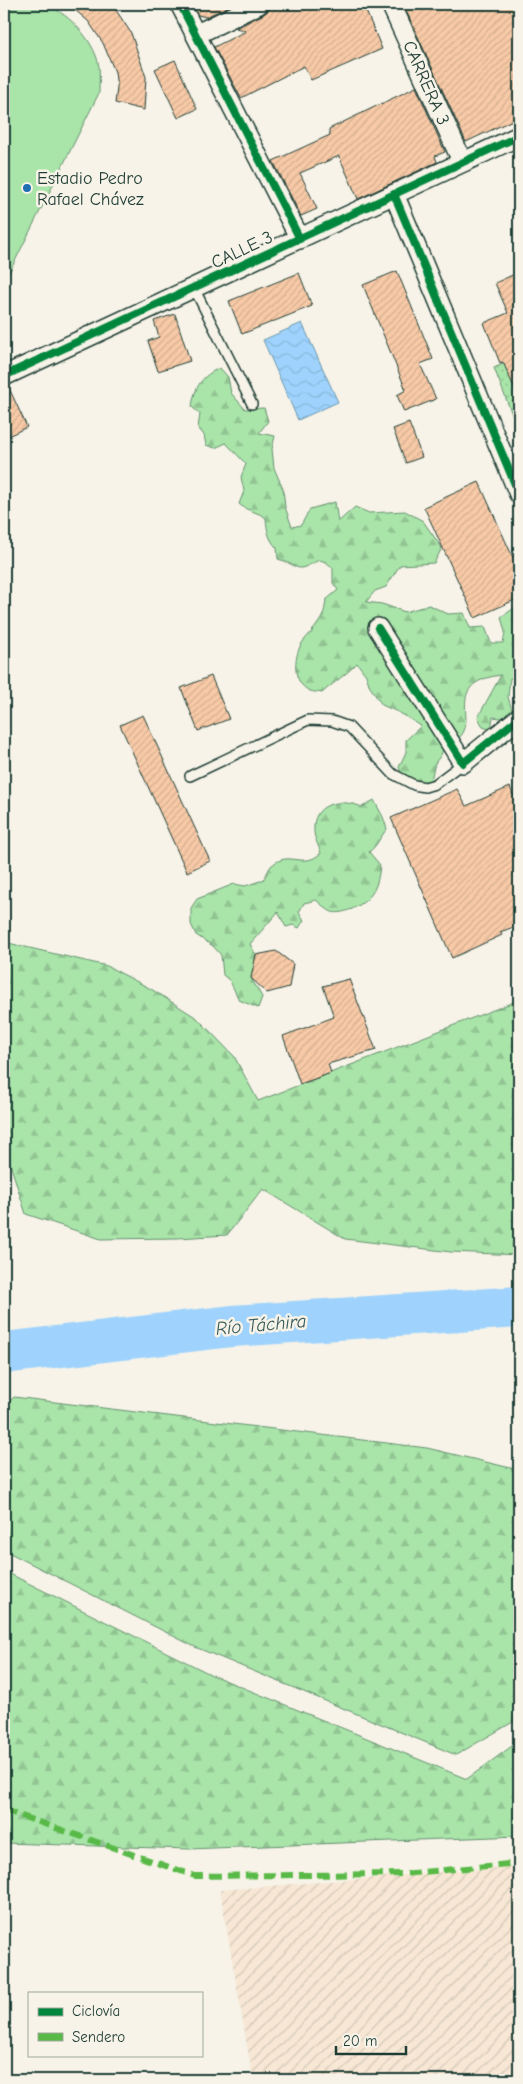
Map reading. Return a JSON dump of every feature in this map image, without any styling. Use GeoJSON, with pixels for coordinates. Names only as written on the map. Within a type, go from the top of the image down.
{"type":"FeatureCollection","features":[{"type":"Feature","properties":{"kind":"street"},"geometry":{"type":"LineString","coordinates":[[180,4],[300,239]]}},
{"type":"Feature","properties":{"kind":"street"},"geometry":{"type":"LineString","coordinates":[[197,34],[259,4]]}},
{"type":"Feature","properties":{"kind":"street","name":"CARRERA 3"},"geometry":{"type":"LineString","coordinates":[[391,4],[462,161]]}},
{"type":"Feature","properties":{"kind":"street","name":"CALLE 3"},"geometry":{"type":"LineString","coordinates":[[4,376],[519,136]]}},
{"type":"Feature","properties":{"kind":"street"},"geometry":{"type":"LineString","coordinates":[[394,194],[519,494]]}},
{"type":"Feature","properties":{"kind":"street"},"geometry":{"type":"LineString","coordinates":[[378,628],[462,763],[519,718]]}},
{"type":"Feature","properties":{"kind":"lane"},"geometry":{"type":"LineString","coordinates":[[194,288],[252,404]]}},
{"type":"Feature","properties":{"kind":"lane"},"geometry":{"type":"LineString","coordinates":[[190,776],[308,720],[332,721],[349,727],[393,774],[414,785],[425,787],[435,784],[462,763]]}},
{"type":"Feature","properties":{"kind":"shaded area"},"geometry":{"type":"Polygon","coordinates":[[[519,1866],[519,2080],[253,2080],[220,1890],[519,1866]]]}},
{"type":"Feature","properties":{"kind":"green space","name":"Estadio Pedro Rafael Chávez"},"geometry":{"type":"Polygon","coordinates":[[[4,4],[42,4],[61,12],[76,25],[88,41],[97,58],[99,93],[4,283],[4,4]]]}},
{"type":"Feature","properties":{"kind":"green space"},"geometry":{"type":"Polygon","coordinates":[[[519,357],[519,432],[494,368],[519,357]]]}},
{"type":"Feature","properties":{"kind":"green space"},"geometry":{"type":"Polygon","coordinates":[[[220,368],[228,377],[231,393],[245,409],[264,408],[268,421],[259,433],[275,436],[272,449],[274,468],[283,489],[285,507],[292,527],[301,525],[310,509],[335,502],[338,522],[355,507],[369,513],[405,511],[423,521],[442,548],[434,563],[400,565],[386,587],[375,591],[366,602],[382,604],[405,612],[429,605],[448,614],[464,613],[470,628],[485,627],[491,643],[503,643],[505,632],[501,617],[519,605],[519,680],[510,678],[508,697],[513,713],[501,718],[493,717],[491,730],[483,727],[478,717],[501,675],[481,680],[470,688],[466,698],[464,730],[458,738],[445,744],[441,755],[435,763],[431,780],[420,789],[404,784],[399,767],[406,752],[406,740],[421,726],[382,705],[370,687],[366,675],[357,663],[322,693],[310,691],[304,687],[297,676],[296,663],[299,649],[321,619],[326,600],[338,590],[333,583],[333,568],[326,562],[319,560],[305,567],[298,568],[278,559],[277,548],[268,534],[266,518],[239,504],[244,491],[241,477],[246,464],[226,443],[215,448],[206,445],[204,435],[198,428],[200,414],[192,407],[200,383],[208,374],[220,368]]]}},
{"type":"Feature","properties":{"kind":"green space"},"geometry":{"type":"Polygon","coordinates":[[[374,800],[387,829],[369,852],[380,865],[378,880],[373,892],[365,901],[352,909],[335,913],[316,900],[304,903],[299,912],[304,920],[299,928],[293,925],[286,927],[278,912],[250,944],[256,955],[251,978],[262,997],[258,1008],[239,1000],[230,981],[223,975],[221,955],[213,946],[196,935],[191,924],[191,908],[197,899],[234,884],[245,886],[263,880],[271,866],[278,861],[314,858],[321,853],[314,834],[315,821],[323,808],[337,803],[354,804],[362,807],[374,800]]]}},
{"type":"Feature","properties":{"kind":"green space"},"geometry":{"type":"Polygon","coordinates":[[[4,942],[107,966],[151,989],[197,1018],[234,1056],[258,1101],[519,1000],[519,1255],[451,1252],[345,1239],[263,1189],[227,1235],[101,1239],[26,1214],[4,1145],[4,942]]]}},
{"type":"Feature","properties":{"kind":"green space"},"geometry":{"type":"Polygon","coordinates":[[[14,1397],[427,1448],[519,1470],[519,1722],[513,1722],[456,1755],[195,1647],[4,1550],[4,1407],[14,1397]]]}},
{"type":"Feature","properties":{"kind":"green space"},"geometry":{"type":"Polygon","coordinates":[[[4,1571],[212,1675],[467,1779],[512,1746],[519,1746],[519,1836],[189,1849],[4,1843],[4,1571]]]}},
{"type":"Feature","properties":{"kind":"water"},"geometry":{"type":"Polygon","coordinates":[[[302,323],[338,402],[298,420],[263,340],[302,323]]]}},
{"type":"Feature","properties":{"kind":"building"},"geometry":{"type":"Polygon","coordinates":[[[68,4],[112,4],[131,33],[146,77],[144,110],[115,103],[117,88],[115,72],[103,43],[88,21],[68,4]]]}},
{"type":"Feature","properties":{"kind":"building"},"geometry":{"type":"Polygon","coordinates":[[[192,4],[234,4],[206,17],[198,15],[192,4]]]}},
{"type":"Feature","properties":{"kind":"building"},"geometry":{"type":"Polygon","coordinates":[[[270,4],[363,4],[382,49],[311,80],[304,66],[241,98],[214,47],[246,31],[236,28],[264,14],[269,10],[270,4]]]}},
{"type":"Feature","properties":{"kind":"building"},"geometry":{"type":"Polygon","coordinates":[[[403,4],[519,4],[519,117],[466,142],[403,4]]]}},
{"type":"Feature","properties":{"kind":"building"},"geometry":{"type":"Polygon","coordinates":[[[175,60],[197,109],[178,118],[155,69],[175,60]]]}},
{"type":"Feature","properties":{"kind":"building"},"geometry":{"type":"Polygon","coordinates":[[[416,87],[445,152],[435,156],[437,162],[358,199],[339,156],[300,173],[317,209],[301,216],[273,161],[330,135],[329,129],[416,87]]]}},
{"type":"Feature","properties":{"kind":"building"},"geometry":{"type":"Polygon","coordinates":[[[397,271],[433,359],[420,364],[436,399],[404,412],[397,395],[406,390],[363,285],[397,271]]]}},
{"type":"Feature","properties":{"kind":"building"},"geometry":{"type":"Polygon","coordinates":[[[519,272],[519,399],[503,362],[500,363],[484,323],[508,313],[495,283],[519,272]]]}},
{"type":"Feature","properties":{"kind":"building"},"geometry":{"type":"Polygon","coordinates":[[[299,273],[312,306],[242,334],[229,301],[299,273]]]}},
{"type":"Feature","properties":{"kind":"building"},"geometry":{"type":"Polygon","coordinates":[[[175,314],[190,361],[158,371],[148,341],[159,337],[154,321],[175,314]]]}},
{"type":"Feature","properties":{"kind":"building"},"geometry":{"type":"Polygon","coordinates":[[[8,386],[27,427],[4,438],[4,387],[8,386]]]}},
{"type":"Feature","properties":{"kind":"building"},"geometry":{"type":"Polygon","coordinates":[[[409,423],[422,457],[406,463],[393,429],[409,423]]]}},
{"type":"Feature","properties":{"kind":"building"},"geometry":{"type":"Polygon","coordinates":[[[479,482],[519,571],[519,598],[475,618],[424,507],[479,482]]]}},
{"type":"Feature","properties":{"kind":"building"},"geometry":{"type":"Polygon","coordinates":[[[211,676],[229,719],[198,731],[181,688],[211,676]]]}},
{"type":"Feature","properties":{"kind":"building"},"geometry":{"type":"Polygon","coordinates":[[[143,715],[210,861],[187,872],[120,725],[143,715]]]}},
{"type":"Feature","properties":{"kind":"building"},"geometry":{"type":"Polygon","coordinates":[[[510,787],[519,809],[519,925],[500,932],[502,935],[452,958],[391,818],[457,789],[466,806],[510,787]]]}},
{"type":"Feature","properties":{"kind":"building"},"geometry":{"type":"Polygon","coordinates":[[[276,951],[293,964],[289,987],[267,993],[251,978],[256,955],[276,951]]]}},
{"type":"Feature","properties":{"kind":"building"},"geometry":{"type":"Polygon","coordinates":[[[349,979],[376,1050],[328,1064],[331,1073],[300,1084],[283,1036],[334,1017],[323,986],[349,979]]]}},
{"type":"Feature","properties":{"kind":"waterway","name":"Río Táchira"},"geometry":{"type":"LineString","coordinates":[[4,1353],[232,1326],[519,1307]]}},
{"type":"Feature","properties":{"kind":"marked path"},"geometry":{"type":"LineString","coordinates":[[4,1810],[195,1876],[402,1874],[519,1863]]}},
{"type":"Feature","properties":{"kind":"cycle path"},"geometry":{"type":"LineString","coordinates":[[180,4],[300,239]]}},
{"type":"Feature","properties":{"kind":"cycle path"},"geometry":{"type":"LineString","coordinates":[[4,376],[519,136]]}},
{"type":"Feature","properties":{"kind":"cycle path"},"geometry":{"type":"LineString","coordinates":[[394,194],[519,494]]}},
{"type":"Feature","properties":{"kind":"cycle path"},"geometry":{"type":"LineString","coordinates":[[378,628],[463,763],[519,718]]}},
{"type":"Feature","properties":{"kind":"place","name":"Estadio Pedro Rafael Chávez"},"geometry":{"type":"Point","coordinates":[27,188]}}]}
